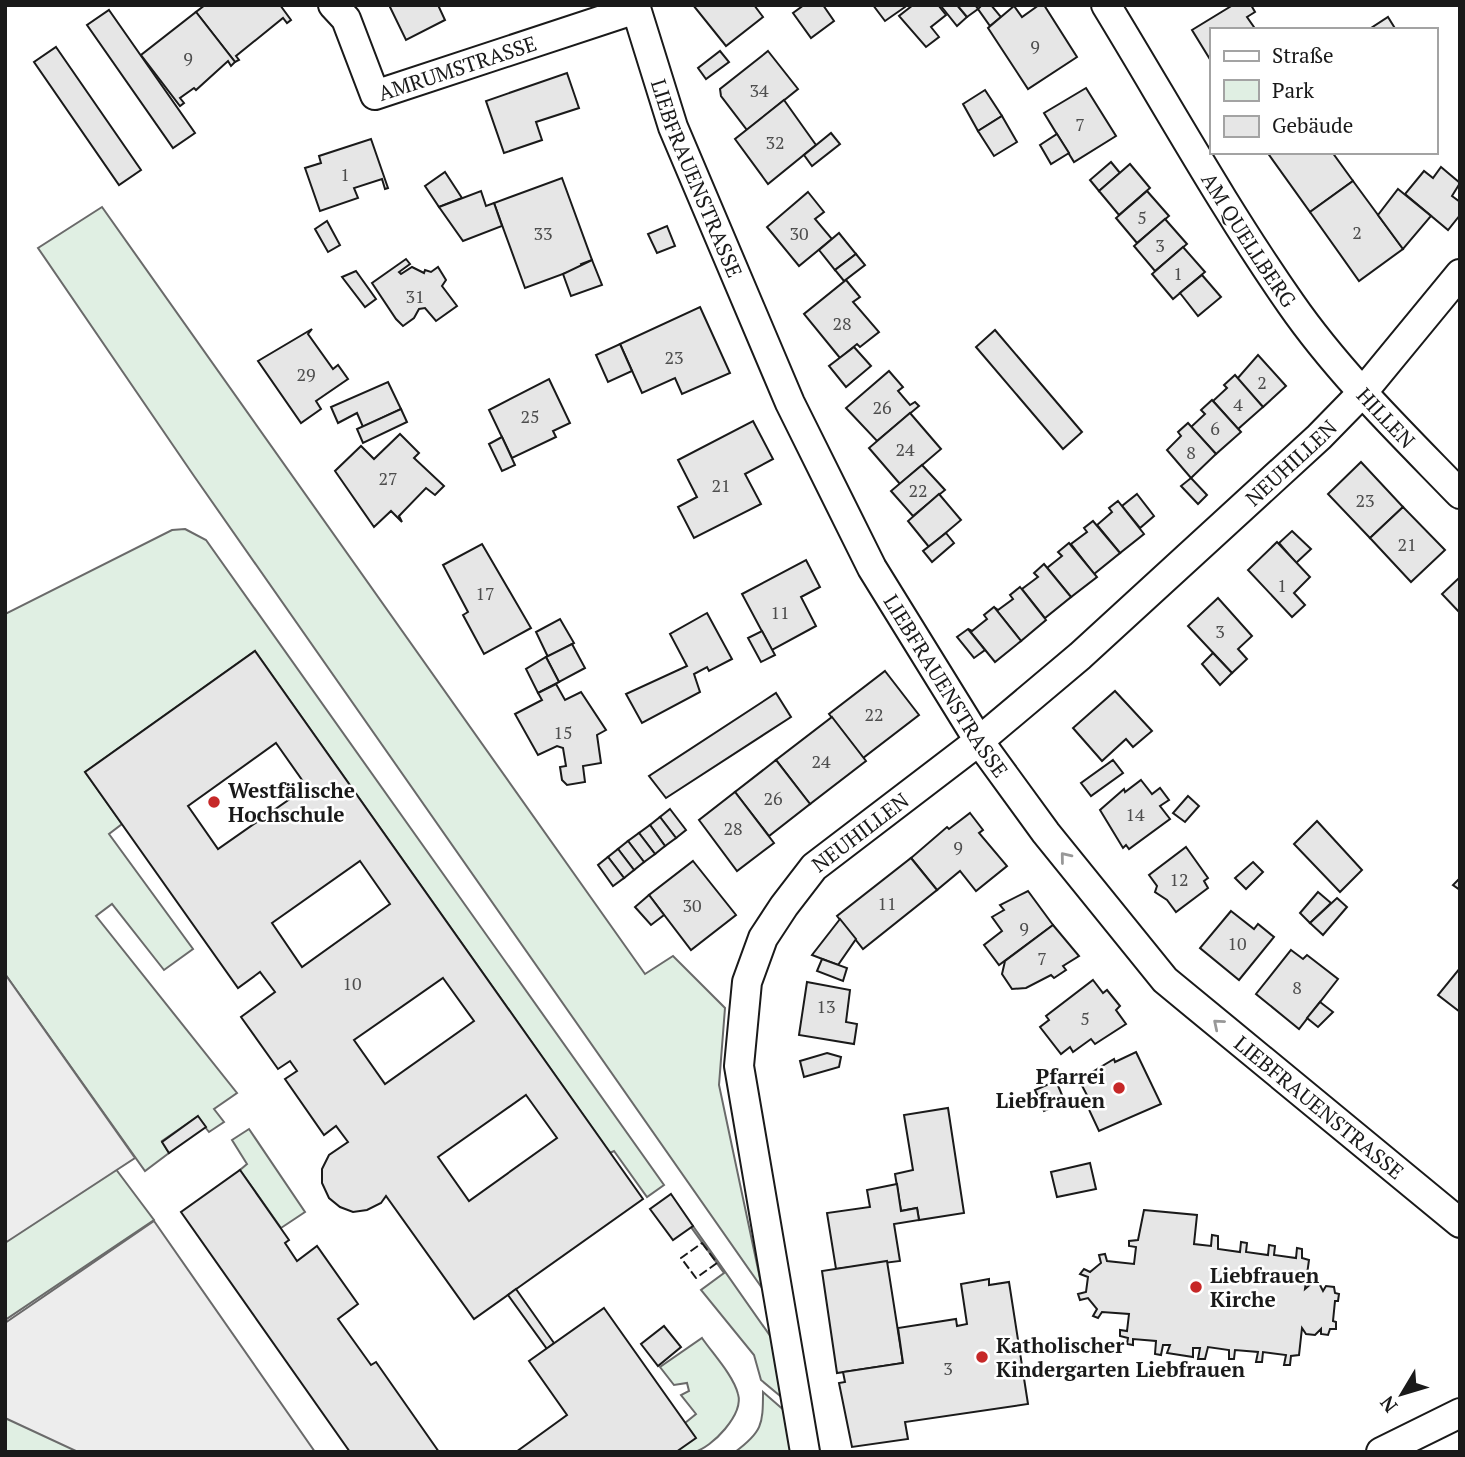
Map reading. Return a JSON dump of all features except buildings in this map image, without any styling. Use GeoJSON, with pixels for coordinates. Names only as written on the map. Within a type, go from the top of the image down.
{"type":"FeatureCollection","features":[{"type":"Feature","properties":{"kind":"street","name":"AMRUMSTRASSE"},"geometry":{"type":"LineString","coordinates":[[333,5],[346,19],[375,95],[635,7]]}},
{"type":"Feature","properties":{"kind":"street","name":"AM QUELLBERG"},"geometry":{"type":"LineString","coordinates":[[1106,5],[1186,140],[1291,303],[1362,393]]}},
{"type":"Feature","properties":{"kind":"street","name":"LIEBFRAUENSTRASSE"},"geometry":{"type":"LineString","coordinates":[[635,7],[673,127],[790,403],[872,568],[979,741],[1046,833],[1165,980],[1460,1223]]}},
{"type":"Feature","properties":{"kind":"street","name":"HILLEN"},"geometry":{"type":"LineString","coordinates":[[1460,274],[1362,393],[1460,494]]}},
{"type":"Feature","properties":{"kind":"street","name":"NEUHILLEN"},"geometry":{"type":"LineString","coordinates":[[805,1452],[739,1066],[747,982],[763,938],[814,867],[979,741],[1080,656],[1319,437],[1362,393]]}},
{"type":"Feature","properties":{"kind":"street"},"geometry":{"type":"LineString","coordinates":[[1381,1452],[1460,1413]]}},
{"type":"Feature","properties":{"kind":"green space"},"geometry":{"type":"Polygon","coordinates":[[[102,207],[645,974],[673,956],[725,1008],[719,1085],[762,1288],[194,476],[38,248],[102,207]]]}},
{"type":"Feature","properties":{"kind":"green space"},"geometry":{"type":"Polygon","coordinates":[[[185,529],[206,540],[664,1185],[647,1197],[614,1151],[610,1153],[255,651],[85,772],[122,824],[109,834],[193,949],[164,970],[112,904],[96,916],[237,1093],[214,1109],[224,1122],[209,1132],[197,1117],[162,1141],[169,1153],[145,1171],[5,974],[5,614],[172,530],[185,529]]]}},
{"type":"Feature","properties":{"kind":"green space"},"geometry":{"type":"Polygon","coordinates":[[[249,1129],[305,1212],[281,1228],[240,1170],[247,1164],[232,1140],[249,1129]]]}},
{"type":"Feature","properties":{"kind":"green space"},"geometry":{"type":"Polygon","coordinates":[[[106,1156],[154,1220],[5,1320],[5,1227],[106,1156]]]}},
{"type":"Feature","properties":{"kind":"green space"},"geometry":{"type":"Polygon","coordinates":[[[693,1226],[773,1340],[785,1400],[761,1380],[754,1355],[701,1290],[724,1273],[691,1227],[693,1226]]]}},
{"type":"Feature","properties":{"kind":"green space"},"geometry":{"type":"Polygon","coordinates":[[[702,1338],[732,1379],[739,1402],[725,1429],[709,1444],[694,1452],[677,1452],[685,1423],[696,1414],[681,1395],[689,1391],[687,1383],[674,1385],[660,1367],[702,1338]]]}},
{"type":"Feature","properties":{"kind":"green space"},"geometry":{"type":"Polygon","coordinates":[[[763,1392],[786,1412],[793,1452],[735,1452],[751,1439],[759,1427],[763,1392]]]}},
{"type":"Feature","properties":{"kind":"green space"},"geometry":{"type":"Polygon","coordinates":[[[5,1414],[87,1452],[5,1452],[5,1414]]]}},
{"type":"Feature","properties":{"kind":"shaded area"},"geometry":{"type":"Polygon","coordinates":[[[5,974],[135,1158],[5,1243],[5,974]]]}},
{"type":"Feature","properties":{"kind":"shaded area"},"geometry":{"type":"Polygon","coordinates":[[[154,1221],[315,1452],[78,1452],[5,1418],[5,1323],[154,1221]]]}},
{"type":"Feature","properties":{"kind":"fence"},"geometry":{"type":"LineString","coordinates":[[702,1243],[717,1263],[696,1278],[681,1258],[702,1243]]}},
{"type":"Feature","properties":{"kind":"place","name":"Westfälische Hochschule"},"geometry":{"type":"Point","coordinates":[214,802]}},
{"type":"Feature","properties":{"kind":"place","name":"Pfarrei Liebfrauen"},"geometry":{"type":"Point","coordinates":[1119,1088]}},
{"type":"Feature","properties":{"kind":"place","name":"Liebfrauen Kirche"},"geometry":{"type":"Point","coordinates":[1196,1287]}},
{"type":"Feature","properties":{"kind":"place","name":"Katholischer Kindergarten Liebfrauen"},"geometry":{"type":"Point","coordinates":[982,1357]}}]}
